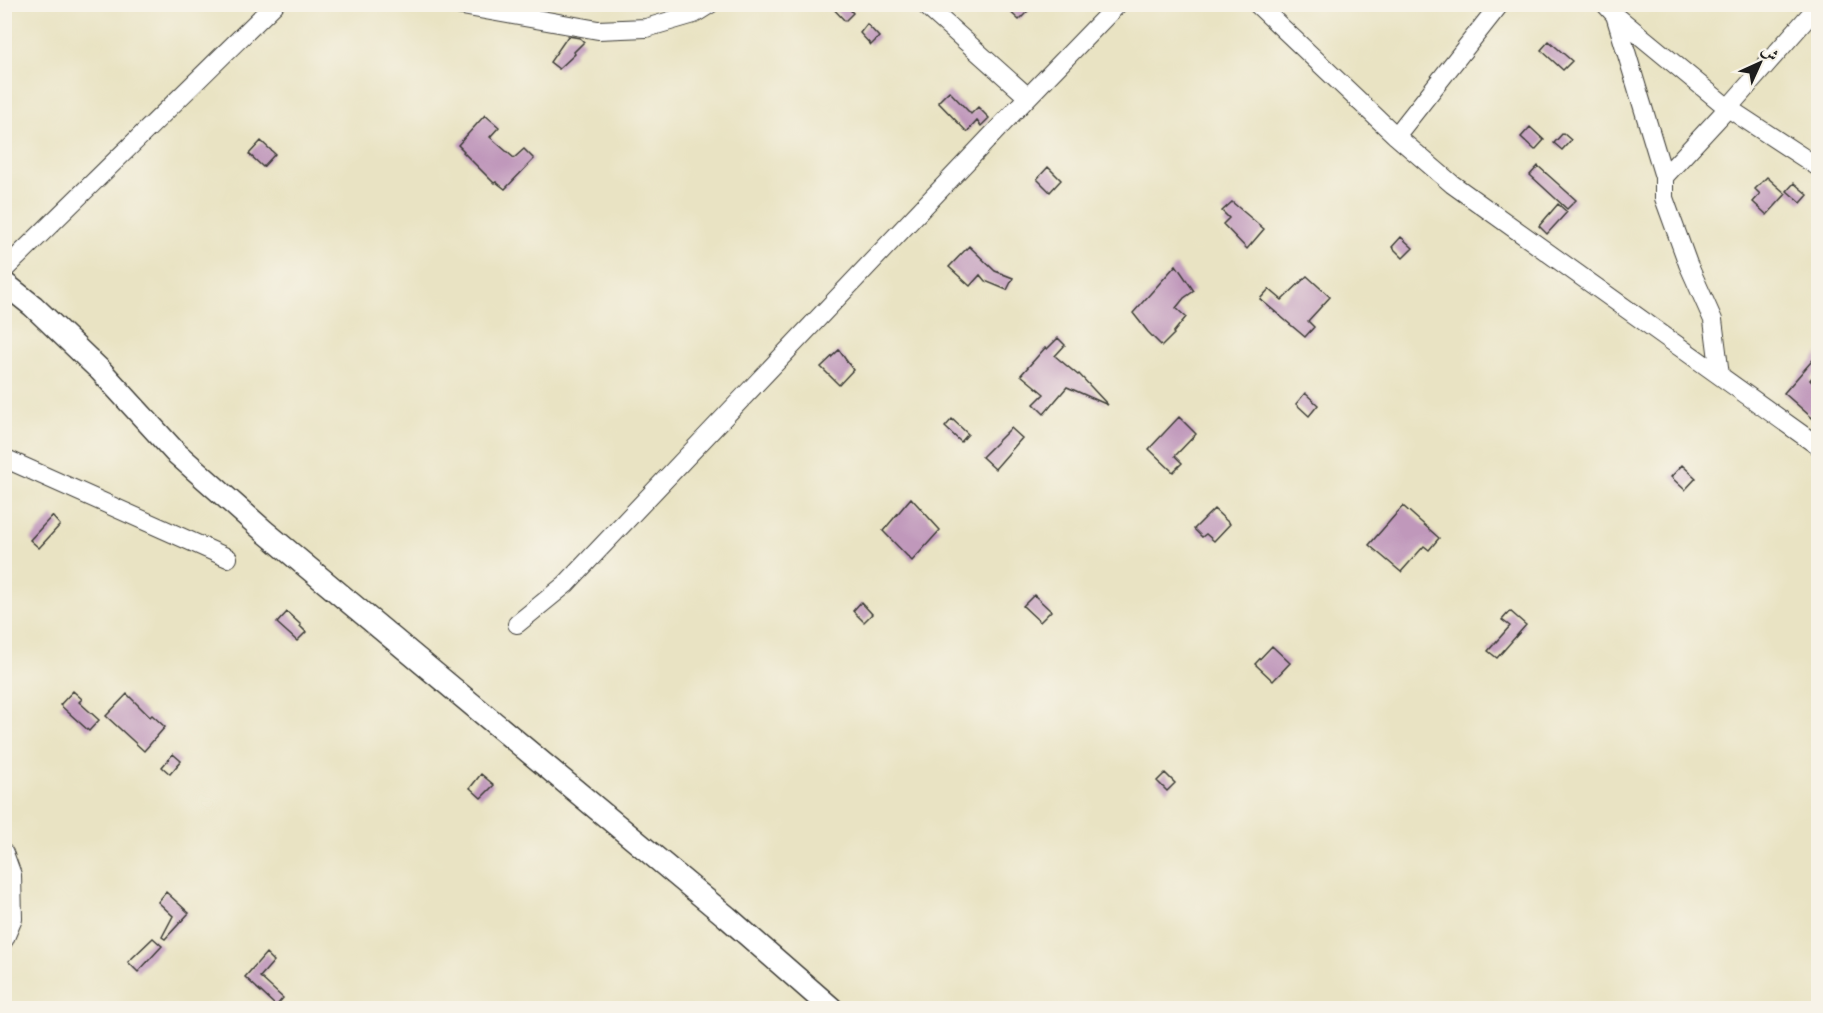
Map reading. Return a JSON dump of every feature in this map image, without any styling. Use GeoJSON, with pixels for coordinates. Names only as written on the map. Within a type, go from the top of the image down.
{"type":"FeatureCollection","features":[{"type":"Feature","properties":{"kind":"main road"},"geometry":{"type":"LineString","coordinates":[[4,283],[33,306],[101,371],[176,452],[264,531],[727,917],[831,1008]]}},
{"type":"Feature","properties":{"kind":"street"},"geometry":{"type":"LineString","coordinates":[[4,270],[275,4]]}},
{"type":"Feature","properties":{"kind":"street"},"geometry":{"type":"LineString","coordinates":[[451,4],[598,30],[646,28],[694,14],[710,4]]}},
{"type":"Feature","properties":{"kind":"street"},"geometry":{"type":"LineString","coordinates":[[924,4],[1028,97]]}},
{"type":"Feature","properties":{"kind":"street"},"geometry":{"type":"LineString","coordinates":[[517,624],[566,584],[1118,4]]}},
{"type":"Feature","properties":{"kind":"street"},"geometry":{"type":"LineString","coordinates":[[1257,4],[1396,136],[1452,184],[1818,446]]}},
{"type":"Feature","properties":{"kind":"street"},"geometry":{"type":"LineString","coordinates":[[1396,136],[1500,4]]}},
{"type":"Feature","properties":{"kind":"street"},"geometry":{"type":"LineString","coordinates":[[1664,177],[1728,108],[1814,6]]}},
{"type":"Feature","properties":{"kind":"street"},"geometry":{"type":"LineString","coordinates":[[1610,10],[1664,177],[1664,198],[1688,264],[1713,320],[1720,375]]}},
{"type":"Feature","properties":{"kind":"street"},"geometry":{"type":"LineString","coordinates":[[1610,10],[1728,108],[1818,167]]}},
{"type":"Feature","properties":{"kind":"street"},"geometry":{"type":"LineString","coordinates":[[4,458],[228,558]]}},
{"type":"Feature","properties":{"kind":"street"},"geometry":{"type":"LineString","coordinates":[[4,853],[12,875],[13,919],[4,940]]}},
{"type":"Feature","properties":{"kind":"building"},"geometry":{"type":"Polygon","coordinates":[[[829,4],[845,4],[853,13],[845,21],[829,4]]]}},
{"type":"Feature","properties":{"kind":"building"},"geometry":{"type":"Polygon","coordinates":[[[1002,4],[1018,4],[1034,5],[1019,20],[1002,4]]]}},
{"type":"Feature","properties":{"kind":"building"},"geometry":{"type":"Polygon","coordinates":[[[867,24],[879,37],[871,45],[860,33],[867,24]]]}},
{"type":"Feature","properties":{"kind":"building"},"geometry":{"type":"Polygon","coordinates":[[[568,36],[580,38],[584,42],[559,69],[550,62],[568,36]]]}},
{"type":"Feature","properties":{"kind":"building"},"geometry":{"type":"Polygon","coordinates":[[[1549,41],[1572,61],[1563,70],[1541,50],[1549,41]]]}},
{"type":"Feature","properties":{"kind":"building"},"geometry":{"type":"Polygon","coordinates":[[[949,91],[971,114],[978,107],[989,118],[981,126],[977,121],[967,132],[938,102],[949,91]]]}},
{"type":"Feature","properties":{"kind":"building"},"geometry":{"type":"Polygon","coordinates":[[[485,115],[499,127],[490,137],[514,158],[524,149],[534,159],[505,189],[496,182],[494,183],[458,145],[485,115]]]}},
{"type":"Feature","properties":{"kind":"building"},"geometry":{"type":"Polygon","coordinates":[[[1530,127],[1544,140],[1535,150],[1521,137],[1530,127]]]}},
{"type":"Feature","properties":{"kind":"building"},"geometry":{"type":"Polygon","coordinates":[[[1563,133],[1571,140],[1562,150],[1554,143],[1563,133]]]}},
{"type":"Feature","properties":{"kind":"building"},"geometry":{"type":"Polygon","coordinates":[[[261,141],[275,154],[263,167],[249,154],[261,141]]]}},
{"type":"Feature","properties":{"kind":"building"},"geometry":{"type":"Polygon","coordinates":[[[1538,166],[1576,200],[1567,209],[1530,175],[1538,166]]]}},
{"type":"Feature","properties":{"kind":"building"},"geometry":{"type":"Polygon","coordinates":[[[1048,167],[1061,180],[1050,192],[1037,179],[1048,167]]]}},
{"type":"Feature","properties":{"kind":"building"},"geometry":{"type":"Polygon","coordinates":[[[1767,177],[1786,194],[1767,215],[1753,202],[1760,194],[1755,189],[1767,177]]]}},
{"type":"Feature","properties":{"kind":"building"},"geometry":{"type":"Polygon","coordinates":[[[1794,183],[1808,195],[1801,203],[1787,191],[1794,183]]]}},
{"type":"Feature","properties":{"kind":"building"},"geometry":{"type":"Polygon","coordinates":[[[1232,202],[1264,229],[1247,249],[1223,224],[1229,218],[1222,211],[1232,202]]]}},
{"type":"Feature","properties":{"kind":"building"},"geometry":{"type":"Polygon","coordinates":[[[1558,204],[1567,212],[1547,234],[1539,226],[1558,204]]]}},
{"type":"Feature","properties":{"kind":"building"},"geometry":{"type":"Polygon","coordinates":[[[1401,237],[1413,248],[1403,258],[1392,247],[1401,237]]]}},
{"type":"Feature","properties":{"kind":"building"},"geometry":{"type":"Polygon","coordinates":[[[969,246],[995,271],[1013,278],[1007,290],[985,281],[980,275],[970,286],[949,267],[969,246]]]}},
{"type":"Feature","properties":{"kind":"building"},"geometry":{"type":"Polygon","coordinates":[[[1176,265],[1194,291],[1176,308],[1186,317],[1162,346],[1133,313],[1176,265]]]}},
{"type":"Feature","properties":{"kind":"building"},"geometry":{"type":"Polygon","coordinates":[[[1307,276],[1330,297],[1308,321],[1314,327],[1305,337],[1260,299],[1269,289],[1282,300],[1307,276]]]}},
{"type":"Feature","properties":{"kind":"building"},"geometry":{"type":"Polygon","coordinates":[[[1058,338],[1065,345],[1055,356],[1079,374],[1108,405],[1067,387],[1044,414],[1034,404],[1044,394],[1021,375],[1045,348],[1047,349],[1058,338]]]}},
{"type":"Feature","properties":{"kind":"building"},"geometry":{"type":"Polygon","coordinates":[[[839,350],[853,370],[839,385],[821,367],[839,350]]]}},
{"type":"Feature","properties":{"kind":"building"},"geometry":{"type":"Polygon","coordinates":[[[1818,354],[1818,371],[1810,380],[1818,388],[1818,423],[1784,393],[1818,354]]]}},
{"type":"Feature","properties":{"kind":"building"},"geometry":{"type":"Polygon","coordinates":[[[1305,393],[1318,405],[1309,416],[1296,404],[1305,393]]]}},
{"type":"Feature","properties":{"kind":"building"},"geometry":{"type":"Polygon","coordinates":[[[1179,417],[1196,434],[1175,456],[1182,463],[1173,472],[1149,449],[1179,417]]]}},
{"type":"Feature","properties":{"kind":"building"},"geometry":{"type":"Polygon","coordinates":[[[952,419],[968,434],[961,442],[945,427],[952,419]]]}},
{"type":"Feature","properties":{"kind":"building"},"geometry":{"type":"Polygon","coordinates":[[[1011,428],[1022,438],[995,469],[982,457],[1011,428]]]}},
{"type":"Feature","properties":{"kind":"building"},"geometry":{"type":"Polygon","coordinates":[[[1682,465],[1696,478],[1685,490],[1671,477],[1682,465]]]}},
{"type":"Feature","properties":{"kind":"building"},"geometry":{"type":"Polygon","coordinates":[[[911,498],[940,530],[912,561],[883,531],[911,498]]]}},
{"type":"Feature","properties":{"kind":"building"},"geometry":{"type":"Polygon","coordinates":[[[1403,506],[1439,538],[1429,550],[1424,546],[1401,572],[1369,545],[1403,506]]]}},
{"type":"Feature","properties":{"kind":"building"},"geometry":{"type":"Polygon","coordinates":[[[1214,509],[1230,524],[1214,541],[1206,534],[1202,537],[1194,529],[1214,509]]]}},
{"type":"Feature","properties":{"kind":"building"},"geometry":{"type":"Polygon","coordinates":[[[52,516],[60,525],[39,548],[30,540],[52,516]]]}},
{"type":"Feature","properties":{"kind":"building"},"geometry":{"type":"Polygon","coordinates":[[[1034,595],[1051,611],[1040,622],[1023,606],[1034,595]]]}},
{"type":"Feature","properties":{"kind":"building"},"geometry":{"type":"Polygon","coordinates":[[[861,602],[872,614],[864,622],[853,611],[861,602]]]}},
{"type":"Feature","properties":{"kind":"building"},"geometry":{"type":"Polygon","coordinates":[[[1510,611],[1526,625],[1497,658],[1488,651],[1510,626],[1502,620],[1510,611]]]}},
{"type":"Feature","properties":{"kind":"building"},"geometry":{"type":"Polygon","coordinates":[[[287,612],[306,632],[297,641],[277,623],[287,612]]]}},
{"type":"Feature","properties":{"kind":"building"},"geometry":{"type":"Polygon","coordinates":[[[1272,646],[1290,663],[1273,681],[1255,664],[1272,646]]]}},
{"type":"Feature","properties":{"kind":"building"},"geometry":{"type":"Polygon","coordinates":[[[73,691],[82,699],[79,702],[99,720],[89,731],[60,705],[73,691]]]}},
{"type":"Feature","properties":{"kind":"building"},"geometry":{"type":"Polygon","coordinates":[[[127,694],[150,717],[152,715],[165,727],[144,751],[106,716],[127,694]]]}},
{"type":"Feature","properties":{"kind":"building"},"geometry":{"type":"Polygon","coordinates":[[[173,754],[181,761],[170,774],[162,767],[173,754]]]}},
{"type":"Feature","properties":{"kind":"building"},"geometry":{"type":"Polygon","coordinates":[[[1165,773],[1175,783],[1167,791],[1157,781],[1165,773]]]}},
{"type":"Feature","properties":{"kind":"building"},"geometry":{"type":"Polygon","coordinates":[[[481,774],[494,785],[481,798],[470,788],[481,774]]]}},
{"type":"Feature","properties":{"kind":"building"},"geometry":{"type":"Polygon","coordinates":[[[166,892],[189,913],[165,939],[162,937],[173,916],[158,902],[166,892]]]}},
{"type":"Feature","properties":{"kind":"building"},"geometry":{"type":"Polygon","coordinates":[[[153,938],[162,946],[138,972],[128,962],[153,938]]]}},
{"type":"Feature","properties":{"kind":"building"},"geometry":{"type":"Polygon","coordinates":[[[266,953],[274,961],[260,977],[283,998],[276,1006],[245,977],[266,953]]]}}]}
